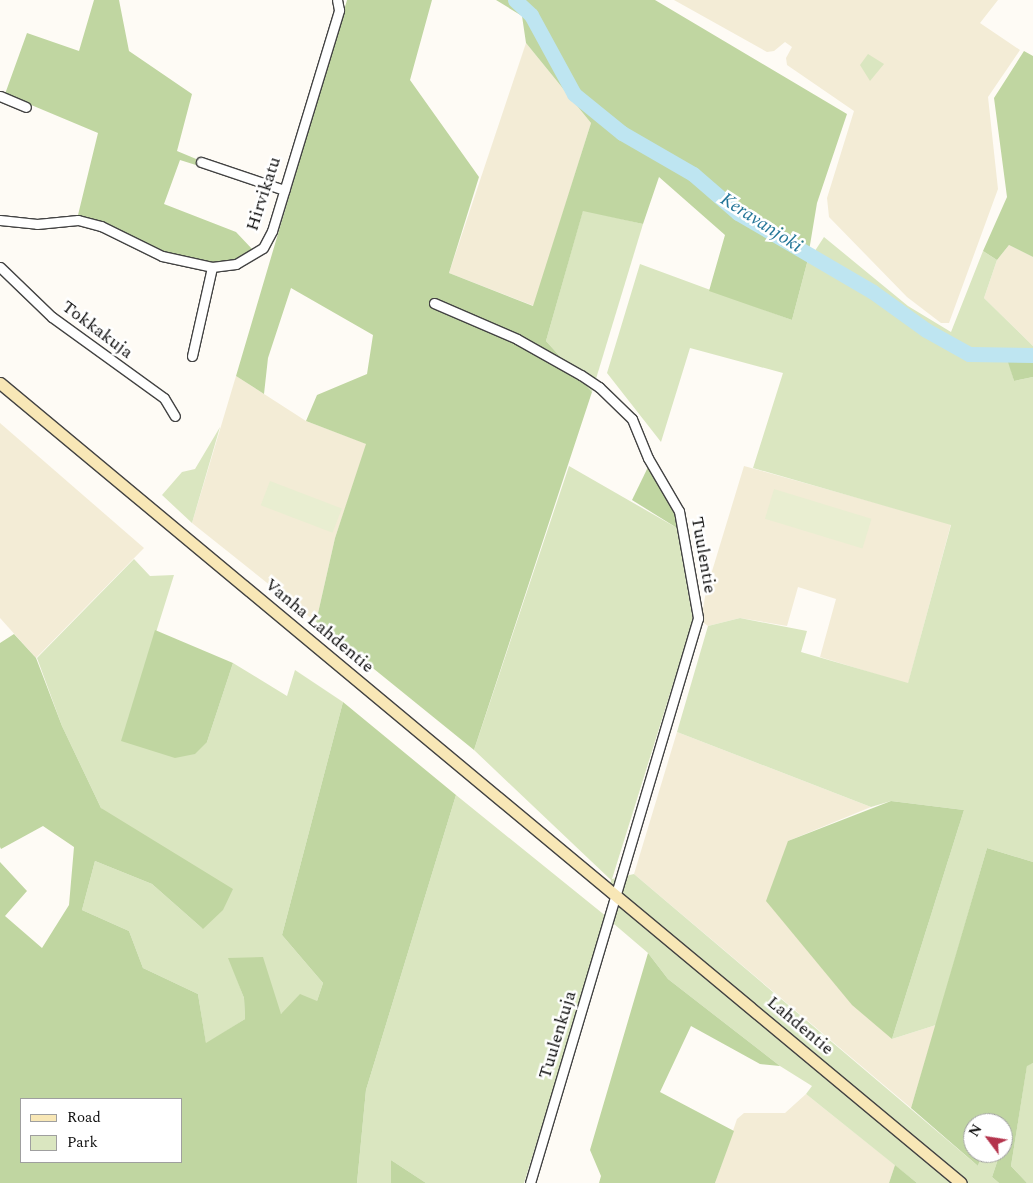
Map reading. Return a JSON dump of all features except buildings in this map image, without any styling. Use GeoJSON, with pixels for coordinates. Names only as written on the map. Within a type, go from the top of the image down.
{"type":"FeatureCollection","features":[{"type":"Feature","properties":{"kind":"main road","name":"Vanha Lahdentie"},"geometry":{"type":"LineString","coordinates":[[0,383],[616,897]]}},
{"type":"Feature","properties":{"kind":"main road","name":"Lahdentie"},"geometry":{"type":"LineString","coordinates":[[616,897],[961,1183]]}},
{"type":"Feature","properties":{"kind":"street","name":"Hirvikatu"},"geometry":{"type":"LineString","coordinates":[[0,220],[37,224],[78,220],[101,226],[162,256],[212,267],[236,264],[263,248],[284,190],[339,10],[336,0]]}},
{"type":"Feature","properties":{"kind":"street"},"geometry":{"type":"LineString","coordinates":[[0,96],[26,107]]}},
{"type":"Feature","properties":{"kind":"street"},"geometry":{"type":"LineString","coordinates":[[201,162],[284,190]]}},
{"type":"Feature","properties":{"kind":"street","name":"Tokkakuja"},"geometry":{"type":"LineString","coordinates":[[0,267],[52,317],[164,398],[175,416]]}},
{"type":"Feature","properties":{"kind":"street"},"geometry":{"type":"LineString","coordinates":[[192,356],[212,267]]}},
{"type":"Feature","properties":{"kind":"street","name":"Tuulentie"},"geometry":{"type":"LineString","coordinates":[[434,303],[517,339],[599,387],[632,419],[648,458],[679,511],[697,625],[616,897]]}},
{"type":"Feature","properties":{"kind":"street","name":"Tuulenkuja"},"geometry":{"type":"LineString","coordinates":[[530,1183],[616,897]]}},
{"type":"Feature","properties":{"kind":"shaded area"},"geometry":{"type":"Polygon","coordinates":[[[674,0],[998,0],[980,23],[1020,50],[988,97],[998,189],[949,323],[941,323],[907,297],[829,217],[827,198],[854,111],[787,65],[786,58],[792,47],[785,42],[774,51],[767,52],[674,0]]]}},
{"type":"Feature","properties":{"kind":"shaded area"},"geometry":{"type":"Polygon","coordinates":[[[526,43],[591,123],[534,306],[449,273],[526,43]]]}},
{"type":"Feature","properties":{"kind":"shaded area"},"geometry":{"type":"Polygon","coordinates":[[[1009,245],[1033,257],[1033,346],[984,298],[997,260],[1009,245]]]}},
{"type":"Feature","properties":{"kind":"shaded area"},"geometry":{"type":"Polygon","coordinates":[[[236,376],[306,421],[367,444],[335,538],[316,622],[192,523],[236,376]]]}},
{"type":"Feature","properties":{"kind":"shaded area"},"geometry":{"type":"Polygon","coordinates":[[[0,423],[144,548],[36,658],[0,618],[0,423]]]}},
{"type":"Feature","properties":{"kind":"shaded area"},"geometry":{"type":"Polygon","coordinates":[[[744,466],[951,524],[908,684],[820,657],[836,599],[798,587],[787,626],[740,618],[708,626],[701,621],[706,591],[744,466]]]}},
{"type":"Feature","properties":{"kind":"shaded area"},"geometry":{"type":"Polygon","coordinates":[[[677,732],[871,807],[788,841],[892,1039],[936,1025],[911,1108],[634,874],[677,732]]]}},
{"type":"Feature","properties":{"kind":"shaded area"},"geometry":{"type":"Polygon","coordinates":[[[806,1094],[895,1165],[889,1183],[715,1183],[737,1119],[744,1113],[785,1113],[806,1094]]]}},
{"type":"Feature","properties":{"kind":"green space"},"geometry":{"type":"Polygon","coordinates":[[[94,0],[119,0],[129,51],[192,94],[177,151],[201,161],[199,166],[180,160],[164,204],[236,232],[253,250],[235,260],[211,264],[183,259],[151,247],[103,222],[78,215],[98,133],[5,94],[27,33],[79,51],[94,0]]]}},
{"type":"Feature","properties":{"kind":"green space"},"geometry":{"type":"Polygon","coordinates":[[[347,0],[432,0],[410,80],[479,177],[449,273],[533,306],[591,123],[526,43],[522,16],[496,0],[655,0],[847,114],[817,203],[807,263],[792,320],[709,291],[725,235],[659,177],[643,224],[583,211],[546,341],[592,392],[474,750],[316,622],[335,538],[366,444],[306,421],[317,395],[367,374],[373,335],[291,288],[268,358],[264,394],[236,376],[347,0]]]}},
{"type":"Feature","properties":{"kind":"green space"},"geometry":{"type":"Polygon","coordinates":[[[1024,51],[1033,56],[1033,257],[1009,245],[997,260],[983,251],[1007,197],[994,98],[1024,51]]]}},
{"type":"Feature","properties":{"kind":"green space"},"geometry":{"type":"Polygon","coordinates":[[[868,54],[884,64],[870,81],[860,65],[868,54]]]}},
{"type":"Feature","properties":{"kind":"green space"},"geometry":{"type":"Polygon","coordinates":[[[583,210],[643,224],[592,392],[546,341],[583,210]]]}},
{"type":"Feature","properties":{"kind":"green space"},"geometry":{"type":"Polygon","coordinates":[[[824,237],[908,306],[951,332],[983,251],[997,260],[984,298],[1033,346],[1033,358],[1009,362],[1014,381],[1033,377],[1033,862],[987,848],[936,1025],[892,1039],[964,810],[891,801],[871,807],[677,732],[708,626],[740,618],[807,631],[801,652],[908,683],[951,525],[753,468],[783,373],[690,348],[661,442],[607,373],[640,264],[792,320],[807,263],[824,237]]]}},
{"type":"Feature","properties":{"kind":"green space"},"geometry":{"type":"Polygon","coordinates":[[[1033,358],[1033,377],[1014,381],[1008,362],[1033,358]]]}},
{"type":"Feature","properties":{"kind":"green space"},"geometry":{"type":"Polygon","coordinates":[[[220,427],[192,523],[162,495],[182,472],[195,469],[220,427]]]}},
{"type":"Feature","properties":{"kind":"green space"},"geometry":{"type":"Polygon","coordinates":[[[649,465],[675,513],[677,528],[632,500],[649,465]]]}},
{"type":"Feature","properties":{"kind":"green space"},"geometry":{"type":"Polygon","coordinates":[[[569,466],[677,528],[693,620],[612,879],[634,874],[963,1153],[963,1163],[974,1163],[978,1166],[979,1163],[997,1163],[992,1177],[999,1183],[917,1183],[806,1094],[812,1086],[780,1066],[668,979],[648,953],[607,918],[524,1183],[426,1183],[391,1160],[391,1183],[357,1183],[366,1090],[456,795],[607,917],[611,880],[474,750],[569,466]]]}},
{"type":"Feature","properties":{"kind":"green space"},"geometry":{"type":"Polygon","coordinates":[[[270,481],[342,509],[333,533],[261,505],[270,481]]]}},
{"type":"Feature","properties":{"kind":"green space"},"geometry":{"type":"Polygon","coordinates":[[[774,489],[872,519],[862,548],[765,519],[774,489]]]}},
{"type":"Feature","properties":{"kind":"green space"},"geometry":{"type":"Polygon","coordinates":[[[134,559],[150,576],[174,575],[122,741],[207,742],[233,663],[287,696],[295,670],[343,702],[282,935],[323,983],[317,1001],[281,1014],[229,958],[244,998],[245,1019],[206,1044],[198,994],[143,968],[129,931],[82,910],[95,861],[152,884],[203,929],[101,808],[62,726],[37,658],[134,559]]]}},
{"type":"Feature","properties":{"kind":"green space"},"geometry":{"type":"Polygon","coordinates":[[[155,630],[233,663],[207,742],[195,754],[175,758],[121,741],[155,630]]]}},
{"type":"Feature","properties":{"kind":"green space"},"geometry":{"type":"Polygon","coordinates":[[[14,634],[36,658],[62,726],[101,808],[233,889],[223,910],[203,929],[152,884],[95,861],[82,910],[129,931],[143,968],[198,994],[206,1043],[245,1019],[244,998],[228,958],[263,957],[281,1014],[300,994],[317,1001],[323,983],[282,935],[343,702],[456,795],[366,1090],[357,1183],[0,1183],[0,862],[27,891],[5,916],[42,948],[69,905],[74,847],[43,826],[1,849],[0,643],[14,634]]]}},
{"type":"Feature","properties":{"kind":"green space"},"geometry":{"type":"Polygon","coordinates":[[[891,801],[964,810],[892,1039],[852,1005],[766,901],[788,841],[891,801]]]}},
{"type":"Feature","properties":{"kind":"green space"},"geometry":{"type":"Polygon","coordinates":[[[987,848],[1033,862],[1033,1063],[1027,1066],[1013,1154],[1013,1113],[963,1113],[963,1153],[911,1108],[987,848]]]}},
{"type":"Feature","properties":{"kind":"green space"},"geometry":{"type":"Polygon","coordinates":[[[648,953],[668,979],[780,1066],[760,1064],[691,1026],[660,1092],[734,1131],[715,1183],[599,1183],[601,1176],[590,1150],[648,953]]]}},
{"type":"Feature","properties":{"kind":"green space"},"geometry":{"type":"Polygon","coordinates":[[[1033,1063],[1033,1183],[1027,1183],[1011,1166],[1013,1163],[1027,1065],[1033,1063]]]}},
{"type":"Feature","properties":{"kind":"green space"},"geometry":{"type":"Polygon","coordinates":[[[391,1160],[426,1183],[391,1183],[391,1160]]]}},
{"type":"Feature","properties":{"kind":"green space"},"geometry":{"type":"Polygon","coordinates":[[[997,1163],[1011,1163],[1011,1166],[1027,1183],[999,1183],[992,1177],[997,1163]]]}},
{"type":"Feature","properties":{"kind":"green space"},"geometry":{"type":"Polygon","coordinates":[[[895,1165],[917,1183],[889,1183],[895,1165]]]}},
{"type":"Feature","properties":{"kind":"waterway","name":"Keravanjoki"},"geometry":{"type":"LineString","coordinates":[[515,0],[531,15],[574,94],[622,133],[693,174],[738,213],[873,292],[926,330],[969,354],[1033,355]]}}]}
